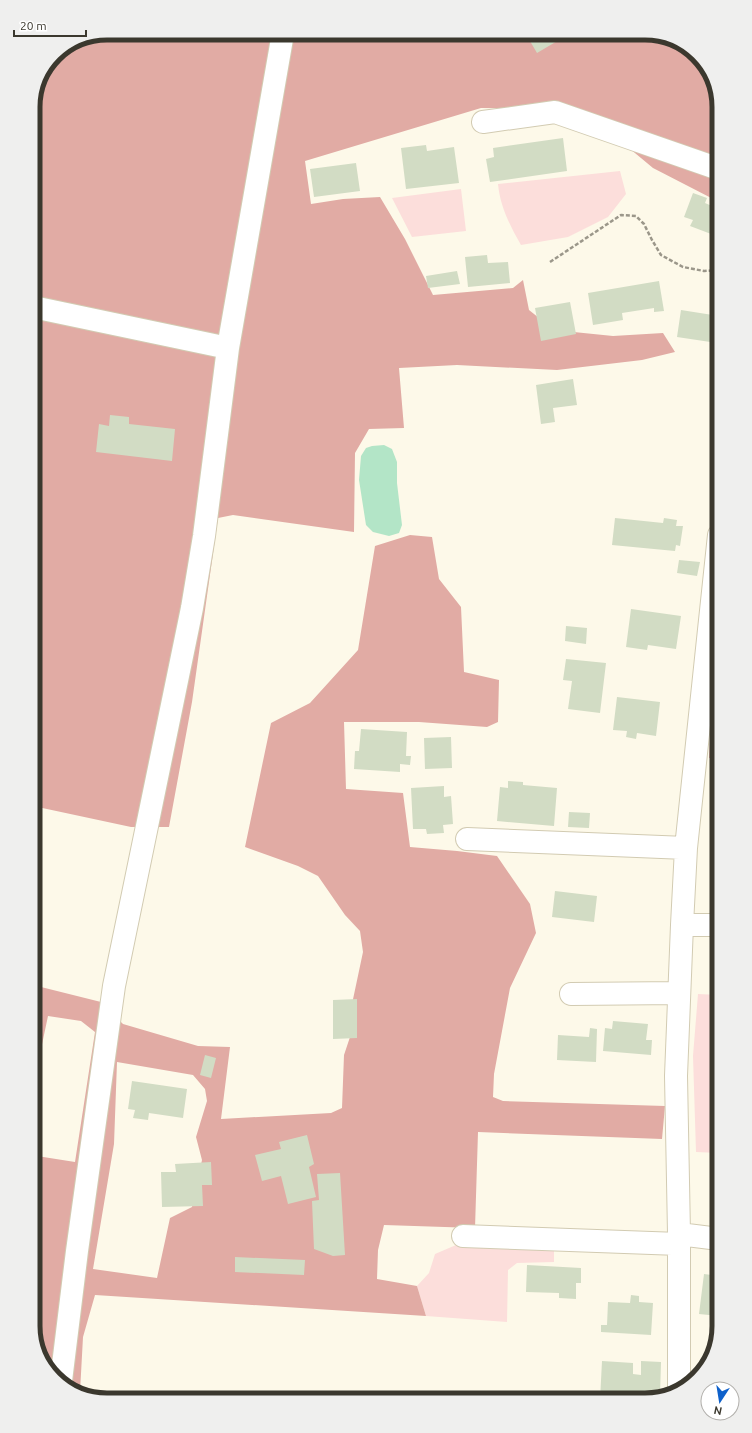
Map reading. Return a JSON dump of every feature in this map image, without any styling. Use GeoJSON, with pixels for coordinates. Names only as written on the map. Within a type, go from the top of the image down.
{"type":"FeatureCollection","features":[{"type":"Feature","properties":{"kind":"street"},"geometry":{"type":"LineString","coordinates":[[62,1375],[78,1243],[114,986],[192,608],[204,536],[228,348],[282,40]]}},
{"type":"Feature","properties":{"kind":"street"},"geometry":{"type":"LineString","coordinates":[[483,122],[555,112],[712,167]]}},
{"type":"Feature","properties":{"kind":"street"},"geometry":{"type":"LineString","coordinates":[[40,308],[228,348]]}},
{"type":"Feature","properties":{"kind":"street"},"geometry":{"type":"LineString","coordinates":[[682,1382],[676,1076],[679,992],[686,848],[712,601]]}},
{"type":"Feature","properties":{"kind":"street"},"geometry":{"type":"LineString","coordinates":[[467,839],[686,848]]}},
{"type":"Feature","properties":{"kind":"street"},"geometry":{"type":"LineString","coordinates":[[682,925],[712,924]]}},
{"type":"Feature","properties":{"kind":"street"},"geometry":{"type":"LineString","coordinates":[[571,994],[679,992]]}},
{"type":"Feature","properties":{"kind":"street"},"geometry":{"type":"LineString","coordinates":[[463,1236],[712,1239]]}},
{"type":"Feature","properties":{"kind":"path"},"geometry":{"type":"LineString","coordinates":[[550,262],[621,215],[636,216],[644,224],[661,255],[683,267],[704,271],[712,270]]}},
{"type":"Feature","properties":{"kind":"shaded area"},"geometry":{"type":"Polygon","coordinates":[[[107,40],[649,40],[666,44],[686,54],[698,66],[703,74],[711,94],[712,198],[653,168],[582,109],[481,108],[305,161],[311,204],[343,199],[380,197],[405,239],[433,295],[513,288],[523,280],[529,310],[554,330],[613,336],[663,333],[675,352],[642,360],[557,370],[457,365],[399,368],[404,428],[369,429],[355,453],[354,532],[233,515],[218,518],[192,702],[169,827],[131,827],[40,808],[40,103],[45,81],[51,70],[70,51],[81,45],[94,41],[107,40]]]}},
{"type":"Feature","properties":{"kind":"shaded area"},"geometry":{"type":"Polygon","coordinates":[[[620,171],[626,194],[608,217],[568,237],[521,245],[506,216],[498,184],[620,171]]]}},
{"type":"Feature","properties":{"kind":"shaded area"},"geometry":{"type":"Polygon","coordinates":[[[461,189],[466,231],[412,237],[392,198],[461,189]]]}},
{"type":"Feature","properties":{"kind":"shaded area"},"geometry":{"type":"Polygon","coordinates":[[[384,445],[392,449],[397,462],[397,483],[402,525],[399,533],[389,536],[373,532],[366,525],[359,480],[361,456],[366,448],[384,445]]]}},
{"type":"Feature","properties":{"kind":"shaded area"},"geometry":{"type":"Polygon","coordinates":[[[410,535],[432,537],[439,579],[461,607],[464,672],[499,680],[498,722],[487,727],[419,722],[344,722],[346,789],[403,793],[410,847],[497,856],[530,904],[536,933],[510,988],[494,1074],[493,1097],[503,1101],[665,1106],[662,1139],[478,1132],[475,1228],[384,1225],[378,1250],[377,1279],[417,1286],[426,1316],[95,1295],[83,1337],[80,1387],[77,1386],[70,1382],[54,1367],[45,1352],[41,1339],[40,1156],[75,1162],[95,1032],[81,1021],[48,1016],[40,1054],[40,987],[101,1002],[123,1024],[198,1046],[230,1047],[221,1119],[331,1113],[342,1108],[344,1055],[350,1037],[352,1004],[363,952],[360,931],[345,915],[318,876],[298,866],[245,847],[271,723],[310,703],[358,650],[375,546],[410,535]],[[117,1062],[114,1144],[93,1269],[157,1278],[170,1218],[192,1207],[202,1160],[196,1137],[207,1101],[205,1089],[193,1075],[117,1062]]]}},
{"type":"Feature","properties":{"kind":"shaded area"},"geometry":{"type":"Polygon","coordinates":[[[712,703],[712,758],[709,758],[712,703]]]}},
{"type":"Feature","properties":{"kind":"shaded area"},"geometry":{"type":"Polygon","coordinates":[[[698,994],[712,995],[712,1153],[696,1152],[693,1056],[698,994]]]}},
{"type":"Feature","properties":{"kind":"shaded area"},"geometry":{"type":"Polygon","coordinates":[[[456,1245],[554,1249],[554,1262],[517,1263],[508,1270],[507,1322],[426,1316],[417,1286],[429,1273],[435,1254],[456,1245]]]}},
{"type":"Feature","properties":{"kind":"building"},"geometry":{"type":"Polygon","coordinates":[[[529,40],[559,40],[537,53],[529,40]]]}},
{"type":"Feature","properties":{"kind":"building"},"geometry":{"type":"Polygon","coordinates":[[[563,138],[567,171],[490,182],[486,159],[494,157],[493,148],[563,138]]]}},
{"type":"Feature","properties":{"kind":"building"},"geometry":{"type":"Polygon","coordinates":[[[426,145],[427,151],[454,147],[459,183],[406,189],[401,148],[426,145]]]}},
{"type":"Feature","properties":{"kind":"building"},"geometry":{"type":"Polygon","coordinates":[[[356,163],[360,191],[314,197],[310,169],[356,163]]]}},
{"type":"Feature","properties":{"kind":"building"},"geometry":{"type":"Polygon","coordinates":[[[693,193],[707,198],[705,203],[712,206],[712,234],[690,226],[693,220],[684,217],[693,193]]]}},
{"type":"Feature","properties":{"kind":"building"},"geometry":{"type":"Polygon","coordinates":[[[487,255],[488,263],[508,262],[510,283],[468,287],[465,257],[487,255]]]}},
{"type":"Feature","properties":{"kind":"building"},"geometry":{"type":"Polygon","coordinates":[[[457,271],[460,284],[428,288],[426,276],[457,271]]]}},
{"type":"Feature","properties":{"kind":"building"},"geometry":{"type":"Polygon","coordinates":[[[659,281],[664,311],[654,312],[654,308],[622,313],[623,320],[593,325],[588,293],[659,281]]]}},
{"type":"Feature","properties":{"kind":"building"},"geometry":{"type":"Polygon","coordinates":[[[570,302],[576,334],[541,341],[535,308],[570,302]]]}},
{"type":"Feature","properties":{"kind":"building"},"geometry":{"type":"Polygon","coordinates":[[[681,310],[712,315],[712,342],[677,337],[681,310]]]}},
{"type":"Feature","properties":{"kind":"building"},"geometry":{"type":"Polygon","coordinates":[[[573,379],[577,405],[553,408],[555,422],[541,424],[536,385],[573,379]]]}},
{"type":"Feature","properties":{"kind":"building"},"geometry":{"type":"Polygon","coordinates":[[[110,415],[129,417],[129,424],[175,429],[172,461],[96,452],[99,424],[109,426],[110,415]]]}},
{"type":"Feature","properties":{"kind":"building"},"geometry":{"type":"Polygon","coordinates":[[[615,518],[663,523],[664,518],[677,520],[676,526],[683,526],[680,546],[676,545],[675,551],[612,545],[615,518]]]}},
{"type":"Feature","properties":{"kind":"building"},"geometry":{"type":"Polygon","coordinates":[[[679,560],[700,562],[697,576],[677,573],[679,560]]]}},
{"type":"Feature","properties":{"kind":"building"},"geometry":{"type":"Polygon","coordinates":[[[631,609],[681,616],[676,649],[648,645],[647,650],[626,647],[631,609]]]}},
{"type":"Feature","properties":{"kind":"building"},"geometry":{"type":"Polygon","coordinates":[[[566,626],[587,628],[586,644],[565,641],[566,626]]]}},
{"type":"Feature","properties":{"kind":"building"},"geometry":{"type":"Polygon","coordinates":[[[566,659],[606,663],[600,713],[568,709],[572,681],[563,680],[566,659]]]}},
{"type":"Feature","properties":{"kind":"building"},"geometry":{"type":"Polygon","coordinates":[[[617,697],[660,702],[656,736],[637,733],[636,739],[626,737],[627,731],[613,730],[617,697]]]}},
{"type":"Feature","properties":{"kind":"building"},"geometry":{"type":"Polygon","coordinates":[[[361,729],[407,732],[406,756],[411,756],[410,765],[400,764],[400,772],[354,769],[355,751],[359,751],[361,729]]]}},
{"type":"Feature","properties":{"kind":"building"},"geometry":{"type":"Polygon","coordinates":[[[451,737],[452,768],[425,769],[424,738],[451,737]]]}},
{"type":"Feature","properties":{"kind":"building"},"geometry":{"type":"Polygon","coordinates":[[[508,781],[523,782],[523,785],[557,788],[554,826],[497,821],[500,787],[508,788],[508,781]]]}},
{"type":"Feature","properties":{"kind":"building"},"geometry":{"type":"Polygon","coordinates":[[[444,786],[444,797],[451,796],[453,824],[443,825],[444,833],[427,834],[426,829],[413,829],[411,788],[444,786]]]}},
{"type":"Feature","properties":{"kind":"building"},"geometry":{"type":"Polygon","coordinates":[[[569,812],[590,813],[589,828],[568,827],[569,812]]]}},
{"type":"Feature","properties":{"kind":"building"},"geometry":{"type":"Polygon","coordinates":[[[555,891],[597,896],[594,922],[552,917],[555,891]]]}},
{"type":"Feature","properties":{"kind":"building"},"geometry":{"type":"Polygon","coordinates":[[[710,954],[712,954],[712,991],[710,954]]]}},
{"type":"Feature","properties":{"kind":"building"},"geometry":{"type":"Polygon","coordinates":[[[357,999],[357,1038],[333,1039],[333,1000],[357,999]]]}},
{"type":"Feature","properties":{"kind":"building"},"geometry":{"type":"Polygon","coordinates":[[[613,1021],[648,1024],[646,1040],[652,1040],[651,1055],[603,1051],[605,1028],[612,1029],[613,1021]]]}},
{"type":"Feature","properties":{"kind":"building"},"geometry":{"type":"Polygon","coordinates":[[[590,1028],[597,1029],[596,1062],[557,1060],[558,1035],[589,1037],[590,1028]]]}},
{"type":"Feature","properties":{"kind":"building"},"geometry":{"type":"Polygon","coordinates":[[[205,1055],[216,1058],[211,1078],[200,1075],[205,1055]]]}},
{"type":"Feature","properties":{"kind":"building"},"geometry":{"type":"Polygon","coordinates":[[[132,1081],[187,1089],[183,1118],[149,1113],[148,1120],[133,1118],[135,1110],[128,1109],[132,1081]]]}},
{"type":"Feature","properties":{"kind":"building"},"geometry":{"type":"Polygon","coordinates":[[[307,1135],[314,1164],[309,1167],[316,1197],[288,1204],[281,1176],[262,1181],[255,1155],[281,1149],[279,1142],[307,1135]]]}},
{"type":"Feature","properties":{"kind":"building"},"geometry":{"type":"Polygon","coordinates":[[[211,1162],[212,1185],[202,1185],[203,1206],[162,1207],[161,1172],[176,1172],[175,1164],[211,1162]]]}},
{"type":"Feature","properties":{"kind":"building"},"geometry":{"type":"Polygon","coordinates":[[[340,1173],[345,1255],[333,1256],[314,1249],[312,1201],[319,1200],[317,1174],[340,1173]]]}},
{"type":"Feature","properties":{"kind":"building"},"geometry":{"type":"Polygon","coordinates":[[[235,1257],[305,1260],[304,1275],[235,1272],[235,1257]]]}},
{"type":"Feature","properties":{"kind":"building"},"geometry":{"type":"Polygon","coordinates":[[[527,1265],[581,1268],[581,1283],[576,1283],[576,1299],[559,1298],[559,1293],[526,1292],[527,1265]]]}},
{"type":"Feature","properties":{"kind":"building"},"geometry":{"type":"Polygon","coordinates":[[[704,1274],[712,1275],[712,1315],[699,1314],[704,1274]]]}},
{"type":"Feature","properties":{"kind":"building"},"geometry":{"type":"Polygon","coordinates":[[[631,1295],[639,1296],[639,1302],[653,1303],[651,1335],[601,1332],[601,1325],[607,1325],[608,1302],[630,1303],[631,1295]]]}},
{"type":"Feature","properties":{"kind":"building"},"geometry":{"type":"Polygon","coordinates":[[[602,1361],[633,1363],[633,1374],[641,1375],[641,1361],[661,1362],[660,1391],[645,1393],[600,1393],[602,1361]]]}}]}
